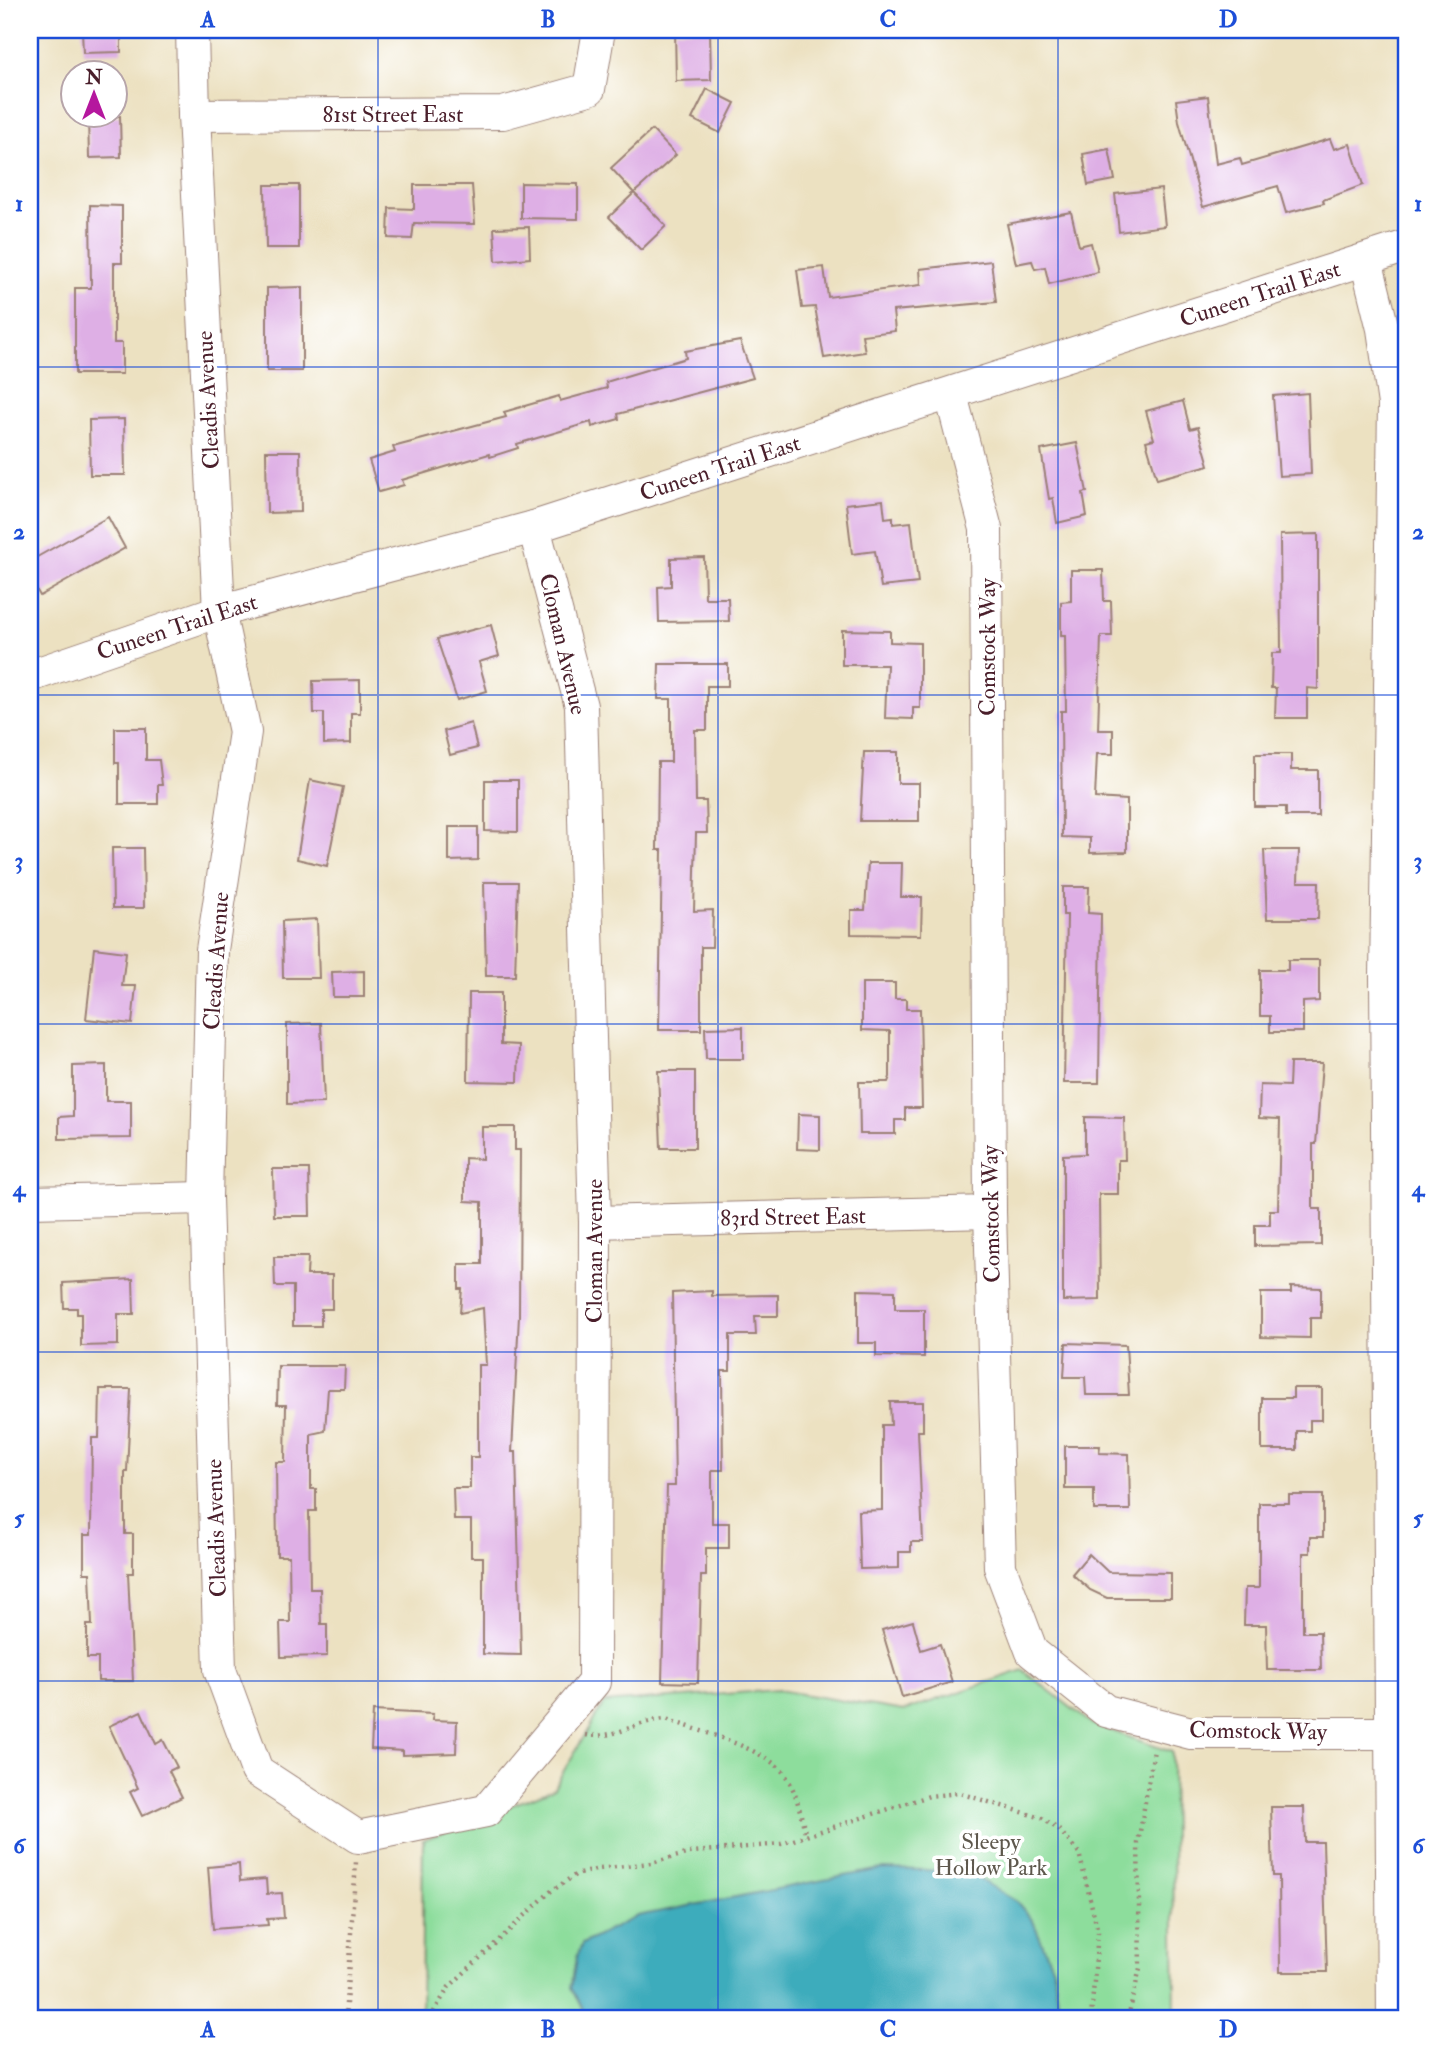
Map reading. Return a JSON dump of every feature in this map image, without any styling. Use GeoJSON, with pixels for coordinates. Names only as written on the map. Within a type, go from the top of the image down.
{"type":"FeatureCollection","features":[{"type":"Feature","properties":{"kind":"street","name":"Cleadis Avenue"},"geometry":{"type":"LineString","coordinates":[[192,30],[219,611],[245,732],[212,950],[206,1198],[220,1670],[257,1771],[358,1836]]}},
{"type":"Feature","properties":{"kind":"street","name":"81st Street East"},"geometry":{"type":"LineString","coordinates":[[194,115],[503,113],[589,89],[599,30]]}},
{"type":"Feature","properties":{"kind":"street","name":"Cuneen Trail East"},"geometry":{"type":"LineString","coordinates":[[30,676],[219,611],[534,527],[1407,247]]}},
{"type":"Feature","properties":{"kind":"street"},"geometry":{"type":"LineString","coordinates":[[1366,260],[1383,329],[1394,404],[1397,977],[1389,1733],[1393,2018]]}},
{"type":"Feature","properties":{"kind":"street","name":"Comstock Way"},"geometry":{"type":"LineString","coordinates":[[951,395],[986,529],[990,1212],[1000,1567],[1031,1652],[1106,1711],[1191,1733],[1389,1733]]}},
{"type":"Feature","properties":{"kind":"street","name":"Cloman Avenue"},"geometry":{"type":"LineString","coordinates":[[358,1836],[486,1811],[594,1682],[595,1222],[581,706],[534,527]]}},
{"type":"Feature","properties":{"kind":"street"},"geometry":{"type":"LineString","coordinates":[[30,1202],[206,1198]]}},
{"type":"Feature","properties":{"kind":"street","name":"83rd Street East"},"geometry":{"type":"LineString","coordinates":[[595,1222],[990,1212]]}},
{"type":"Feature","properties":{"kind":"path"},"geometry":{"type":"LineString","coordinates":[[554,1729],[608,1736],[651,1719],[666,1719],[727,1741],[778,1767],[796,1798],[806,1836]]}},
{"type":"Feature","properties":{"kind":"path"},"geometry":{"type":"LineString","coordinates":[[1128,2018],[1140,1968],[1138,1843],[1158,1725]]}},
{"type":"Feature","properties":{"kind":"path"},"geometry":{"type":"LineString","coordinates":[[430,2018],[449,1987],[550,1892],[575,1875],[599,1869],[651,1863],[694,1852],[781,1844],[929,1796],[959,1793],[1042,1818],[1059,1830],[1079,1853],[1088,1881],[1098,1932],[1091,2018]]}},
{"type":"Feature","properties":{"kind":"path"},"geometry":{"type":"LineString","coordinates":[[345,2018],[358,1836]]}},
{"type":"Feature","properties":{"kind":"green space","name":"Sleepy Hollow Park"},"geometry":{"type":"Polygon","coordinates":[[[1023,1670],[1092,1724],[1172,1752],[1175,2018],[421,2018],[423,1840],[553,1789],[604,1703],[778,1690],[904,1711],[1023,1670]]]}},
{"type":"Feature","properties":{"kind":"water"},"geometry":{"type":"Polygon","coordinates":[[[881,1869],[966,1871],[1017,1902],[1033,1921],[1053,1968],[1061,2018],[593,2018],[584,2010],[572,1988],[582,1944],[637,1916],[881,1869]]]}},
{"type":"Feature","properties":{"kind":"building"},"geometry":{"type":"Polygon","coordinates":[[[82,30],[121,30],[121,52],[83,53],[82,30]]]}},
{"type":"Feature","properties":{"kind":"building"},"geometry":{"type":"Polygon","coordinates":[[[675,30],[710,30],[711,80],[676,81],[675,30]]]}},
{"type":"Feature","properties":{"kind":"building"},"geometry":{"type":"Polygon","coordinates":[[[707,89],[735,103],[720,133],[692,119],[707,89]]]}},
{"type":"Feature","properties":{"kind":"building"},"geometry":{"type":"Polygon","coordinates":[[[1208,96],[1216,164],[1240,158],[1242,165],[1330,139],[1334,149],[1350,144],[1363,185],[1323,200],[1324,203],[1286,213],[1278,186],[1203,207],[1179,122],[1176,100],[1208,96]]]}},
{"type":"Feature","properties":{"kind":"building"},"geometry":{"type":"Polygon","coordinates":[[[88,130],[120,130],[121,157],[89,158],[88,130]]]}},
{"type":"Feature","properties":{"kind":"building"},"geometry":{"type":"Polygon","coordinates":[[[652,130],[676,155],[634,193],[611,168],[652,130]]]}},
{"type":"Feature","properties":{"kind":"building"},"geometry":{"type":"Polygon","coordinates":[[[1109,149],[1115,180],[1088,185],[1083,154],[1109,149]]]}},
{"type":"Feature","properties":{"kind":"building"},"geometry":{"type":"Polygon","coordinates":[[[521,183],[578,184],[578,219],[521,218],[521,183]]]}},
{"type":"Feature","properties":{"kind":"building"},"geometry":{"type":"Polygon","coordinates":[[[265,185],[299,185],[299,248],[266,248],[265,185]]]}},
{"type":"Feature","properties":{"kind":"building"},"geometry":{"type":"Polygon","coordinates":[[[414,185],[472,185],[475,224],[414,223],[412,239],[388,238],[389,208],[414,209],[414,185]]]}},
{"type":"Feature","properties":{"kind":"building"},"geometry":{"type":"Polygon","coordinates":[[[1161,189],[1165,226],[1119,232],[1115,194],[1161,189]]]}},
{"type":"Feature","properties":{"kind":"building"},"geometry":{"type":"Polygon","coordinates":[[[634,193],[666,226],[641,250],[609,217],[634,193]]]}},
{"type":"Feature","properties":{"kind":"building"},"geometry":{"type":"Polygon","coordinates":[[[90,205],[122,206],[122,263],[114,263],[114,343],[122,343],[122,374],[75,374],[75,288],[91,288],[90,205]]]}},
{"type":"Feature","properties":{"kind":"building"},"geometry":{"type":"Polygon","coordinates":[[[1071,212],[1079,246],[1091,243],[1098,272],[1049,284],[1045,267],[1035,269],[1032,261],[1016,264],[1007,224],[1071,212]]]}},
{"type":"Feature","properties":{"kind":"building"},"geometry":{"type":"Polygon","coordinates":[[[529,227],[530,258],[496,261],[494,228],[529,227]]]}},
{"type":"Feature","properties":{"kind":"building"},"geometry":{"type":"Polygon","coordinates":[[[991,261],[996,302],[893,311],[895,331],[862,335],[865,352],[824,358],[815,307],[802,308],[797,270],[824,267],[828,297],[921,285],[920,269],[991,261]]]}},
{"type":"Feature","properties":{"kind":"building"},"geometry":{"type":"Polygon","coordinates":[[[302,287],[302,371],[267,371],[267,288],[302,287]]]}},
{"type":"Feature","properties":{"kind":"building"},"geometry":{"type":"Polygon","coordinates":[[[740,341],[753,378],[618,414],[619,419],[592,427],[591,422],[517,444],[518,448],[402,480],[404,485],[379,492],[369,460],[395,452],[393,447],[506,417],[504,412],[559,396],[560,401],[607,388],[606,382],[686,358],[685,351],[740,341]]]}},
{"type":"Feature","properties":{"kind":"building"},"geometry":{"type":"Polygon","coordinates":[[[1308,393],[1311,474],[1279,476],[1273,396],[1308,393]]]}},
{"type":"Feature","properties":{"kind":"building"},"geometry":{"type":"Polygon","coordinates":[[[1183,401],[1190,429],[1198,427],[1209,465],[1157,479],[1146,441],[1154,439],[1146,411],[1183,401]]]}},
{"type":"Feature","properties":{"kind":"building"},"geometry":{"type":"Polygon","coordinates":[[[124,419],[125,475],[90,475],[89,420],[124,419]]]}},
{"type":"Feature","properties":{"kind":"building"},"geometry":{"type":"Polygon","coordinates":[[[1077,443],[1087,492],[1083,493],[1087,516],[1057,523],[1053,498],[1049,499],[1041,450],[1077,443]]]}},
{"type":"Feature","properties":{"kind":"building"},"geometry":{"type":"Polygon","coordinates":[[[266,451],[300,451],[301,512],[267,513],[266,451]]]}},
{"type":"Feature","properties":{"kind":"building"},"geometry":{"type":"Polygon","coordinates":[[[883,500],[885,518],[893,517],[893,524],[911,522],[918,583],[881,587],[875,551],[852,554],[846,504],[883,500]]]}},
{"type":"Feature","properties":{"kind":"building"},"geometry":{"type":"Polygon","coordinates":[[[108,517],[125,548],[40,596],[30,578],[30,561],[108,517]]]}},
{"type":"Feature","properties":{"kind":"building"},"geometry":{"type":"Polygon","coordinates":[[[1318,534],[1318,689],[1307,688],[1307,718],[1275,718],[1276,688],[1271,688],[1272,653],[1281,653],[1280,535],[1318,534]]]}},
{"type":"Feature","properties":{"kind":"building"},"geometry":{"type":"Polygon","coordinates":[[[704,557],[705,598],[728,598],[729,621],[659,622],[658,587],[671,586],[671,558],[704,557]]]}},
{"type":"Feature","properties":{"kind":"building"},"geometry":{"type":"Polygon","coordinates":[[[1071,570],[1103,570],[1104,601],[1111,601],[1112,636],[1101,636],[1098,730],[1113,730],[1113,754],[1097,754],[1095,798],[1127,800],[1127,852],[1090,853],[1090,838],[1062,837],[1061,711],[1066,711],[1065,636],[1061,636],[1061,602],[1071,601],[1071,570]]]}},
{"type":"Feature","properties":{"kind":"building"},"geometry":{"type":"Polygon","coordinates":[[[491,625],[499,656],[479,662],[487,691],[457,700],[437,639],[491,625]]]}},
{"type":"Feature","properties":{"kind":"building"},"geometry":{"type":"Polygon","coordinates":[[[842,630],[890,631],[890,642],[920,643],[920,708],[913,708],[913,719],[885,718],[887,665],[842,665],[842,630]]]}},
{"type":"Feature","properties":{"kind":"building"},"geometry":{"type":"Polygon","coordinates":[[[659,664],[728,664],[728,686],[707,686],[707,730],[695,730],[696,801],[706,801],[707,833],[696,833],[694,911],[713,910],[712,947],[701,947],[701,1030],[659,1030],[662,850],[657,850],[658,762],[671,762],[671,699],[658,699],[659,664]]]}},
{"type":"Feature","properties":{"kind":"building"},"geometry":{"type":"Polygon","coordinates":[[[360,680],[360,713],[351,713],[351,743],[324,744],[324,713],[314,713],[313,681],[360,680]]]}},
{"type":"Feature","properties":{"kind":"building"},"geometry":{"type":"Polygon","coordinates":[[[471,723],[477,748],[450,755],[444,731],[471,723]]]}},
{"type":"Feature","properties":{"kind":"building"},"geometry":{"type":"Polygon","coordinates":[[[115,728],[146,728],[146,760],[159,760],[162,785],[158,785],[158,804],[119,804],[119,763],[115,763],[115,728]]]}},
{"type":"Feature","properties":{"kind":"building"},"geometry":{"type":"Polygon","coordinates":[[[864,752],[898,752],[898,783],[919,783],[919,821],[860,821],[864,752]]]}},
{"type":"Feature","properties":{"kind":"building"},"geometry":{"type":"Polygon","coordinates":[[[1255,754],[1291,754],[1291,770],[1318,770],[1318,816],[1286,816],[1286,807],[1255,807],[1255,754]]]}},
{"type":"Feature","properties":{"kind":"building"},"geometry":{"type":"Polygon","coordinates":[[[310,780],[343,787],[327,866],[297,859],[310,780]]]}},
{"type":"Feature","properties":{"kind":"building"},"geometry":{"type":"Polygon","coordinates":[[[485,780],[518,780],[518,832],[485,831],[485,780]]]}},
{"type":"Feature","properties":{"kind":"building"},"geometry":{"type":"Polygon","coordinates":[[[449,827],[478,827],[478,860],[449,861],[449,827]]]}},
{"type":"Feature","properties":{"kind":"building"},"geometry":{"type":"Polygon","coordinates":[[[112,848],[143,848],[144,908],[113,908],[112,848]]]}},
{"type":"Feature","properties":{"kind":"building"},"geometry":{"type":"Polygon","coordinates":[[[1264,850],[1299,850],[1298,882],[1319,882],[1318,919],[1267,919],[1264,850]]]}},
{"type":"Feature","properties":{"kind":"building"},"geometry":{"type":"Polygon","coordinates":[[[868,863],[902,863],[901,897],[922,897],[921,935],[851,934],[851,910],[865,910],[868,863]]]}},
{"type":"Feature","properties":{"kind":"building"},"geometry":{"type":"Polygon","coordinates":[[[484,882],[518,882],[515,976],[486,976],[484,882]]]}},
{"type":"Feature","properties":{"kind":"building"},"geometry":{"type":"Polygon","coordinates":[[[1063,887],[1089,887],[1088,913],[1101,914],[1099,1083],[1064,1083],[1067,915],[1063,915],[1063,887]]]}},
{"type":"Feature","properties":{"kind":"building"},"geometry":{"type":"Polygon","coordinates":[[[317,919],[319,978],[283,978],[282,921],[317,919]]]}},
{"type":"Feature","properties":{"kind":"building"},"geometry":{"type":"Polygon","coordinates":[[[94,948],[126,952],[122,986],[136,986],[132,1024],[86,1019],[94,948]]]}},
{"type":"Feature","properties":{"kind":"building"},"geometry":{"type":"Polygon","coordinates":[[[1288,960],[1319,960],[1319,1001],[1303,1002],[1303,1032],[1270,1032],[1270,1016],[1260,1016],[1260,970],[1288,970],[1288,960]]]}},
{"type":"Feature","properties":{"kind":"building"},"geometry":{"type":"Polygon","coordinates":[[[364,971],[364,997],[333,997],[332,972],[364,971]]]}},
{"type":"Feature","properties":{"kind":"building"},"geometry":{"type":"Polygon","coordinates":[[[862,983],[895,983],[895,999],[906,999],[906,1009],[920,1009],[922,1108],[905,1108],[905,1120],[895,1120],[895,1134],[860,1134],[859,1082],[888,1082],[890,1077],[890,1031],[862,1030],[862,983]]]}},
{"type":"Feature","properties":{"kind":"building"},"geometry":{"type":"Polygon","coordinates":[[[469,993],[501,993],[501,1044],[519,1045],[518,1082],[468,1081],[469,993]]]}},
{"type":"Feature","properties":{"kind":"building"},"geometry":{"type":"Polygon","coordinates":[[[321,1023],[324,1103],[287,1104],[287,1024],[321,1023]]]}},
{"type":"Feature","properties":{"kind":"building"},"geometry":{"type":"Polygon","coordinates":[[[743,1027],[743,1059],[706,1059],[705,1028],[743,1027]]]}},
{"type":"Feature","properties":{"kind":"building"},"geometry":{"type":"Polygon","coordinates":[[[1290,1063],[1322,1063],[1316,1144],[1313,1144],[1313,1209],[1321,1209],[1321,1245],[1255,1246],[1255,1225],[1270,1225],[1270,1210],[1278,1210],[1280,1119],[1259,1118],[1260,1085],[1289,1086],[1290,1063]]]}},
{"type":"Feature","properties":{"kind":"building"},"geometry":{"type":"Polygon","coordinates":[[[106,1065],[106,1101],[131,1101],[131,1138],[59,1139],[59,1117],[73,1116],[73,1066],[106,1065]]]}},
{"type":"Feature","properties":{"kind":"building"},"geometry":{"type":"Polygon","coordinates":[[[658,1071],[695,1071],[695,1148],[661,1148],[658,1071]]]}},
{"type":"Feature","properties":{"kind":"building"},"geometry":{"type":"Polygon","coordinates":[[[798,1114],[820,1115],[820,1150],[797,1149],[798,1114]]]}},
{"type":"Feature","properties":{"kind":"building"},"geometry":{"type":"Polygon","coordinates":[[[1085,1117],[1124,1118],[1125,1160],[1118,1160],[1118,1194],[1099,1194],[1100,1300],[1063,1301],[1063,1155],[1085,1154],[1085,1117]]]}},
{"type":"Feature","properties":{"kind":"building"},"geometry":{"type":"Polygon","coordinates":[[[482,1127],[515,1127],[515,1150],[520,1150],[519,1316],[512,1452],[516,1452],[521,1655],[483,1654],[483,1557],[471,1557],[471,1520],[454,1520],[453,1488],[470,1488],[470,1457],[478,1457],[478,1365],[486,1365],[483,1308],[460,1313],[462,1289],[459,1289],[459,1264],[482,1264],[482,1202],[465,1201],[465,1158],[482,1159],[482,1127]]]}},
{"type":"Feature","properties":{"kind":"building"},"geometry":{"type":"Polygon","coordinates":[[[273,1169],[309,1169],[310,1216],[274,1216],[273,1169]]]}},
{"type":"Feature","properties":{"kind":"building"},"geometry":{"type":"Polygon","coordinates":[[[274,1257],[308,1257],[307,1275],[332,1275],[332,1309],[321,1309],[321,1326],[293,1326],[293,1286],[275,1286],[274,1257]]]}},
{"type":"Feature","properties":{"kind":"building"},"geometry":{"type":"Polygon","coordinates":[[[133,1279],[134,1314],[118,1314],[118,1345],[81,1346],[81,1314],[77,1314],[77,1308],[64,1308],[63,1283],[133,1279]]]}},
{"type":"Feature","properties":{"kind":"building"},"geometry":{"type":"Polygon","coordinates":[[[1291,1287],[1321,1288],[1321,1318],[1310,1318],[1310,1338],[1261,1337],[1261,1293],[1291,1293],[1291,1287]]]}},
{"type":"Feature","properties":{"kind":"building"},"geometry":{"type":"Polygon","coordinates":[[[858,1290],[895,1291],[895,1309],[924,1309],[924,1357],[876,1356],[876,1343],[858,1343],[858,1290]]]}},
{"type":"Feature","properties":{"kind":"building"},"geometry":{"type":"Polygon","coordinates":[[[712,1291],[712,1296],[778,1295],[778,1316],[755,1316],[756,1335],[730,1335],[730,1371],[722,1371],[723,1470],[712,1470],[712,1523],[729,1523],[729,1548],[706,1548],[706,1576],[701,1576],[698,1683],[662,1682],[667,1486],[675,1486],[672,1293],[712,1291]]]}},
{"type":"Feature","properties":{"kind":"building"},"geometry":{"type":"Polygon","coordinates":[[[1066,1343],[1126,1345],[1129,1395],[1086,1395],[1085,1377],[1064,1377],[1066,1343]]]}},
{"type":"Feature","properties":{"kind":"building"},"geometry":{"type":"Polygon","coordinates":[[[278,1366],[345,1366],[344,1389],[328,1389],[325,1431],[311,1434],[311,1489],[316,1489],[316,1511],[309,1511],[310,1589],[320,1589],[321,1624],[327,1624],[327,1656],[281,1657],[280,1622],[290,1622],[289,1556],[277,1556],[276,1462],[285,1462],[286,1405],[277,1405],[278,1366]]]}},
{"type":"Feature","properties":{"kind":"building"},"geometry":{"type":"Polygon","coordinates":[[[1293,1388],[1322,1388],[1322,1420],[1310,1420],[1310,1431],[1297,1431],[1297,1450],[1262,1450],[1262,1398],[1293,1398],[1293,1388]]]}},
{"type":"Feature","properties":{"kind":"building"},"geometry":{"type":"Polygon","coordinates":[[[100,1389],[131,1389],[125,1471],[125,1534],[133,1534],[133,1573],[128,1573],[133,1681],[98,1681],[98,1658],[87,1658],[87,1625],[92,1625],[90,1573],[84,1573],[84,1535],[91,1535],[92,1438],[99,1438],[100,1389]]]}},
{"type":"Feature","properties":{"kind":"building"},"geometry":{"type":"Polygon","coordinates":[[[890,1402],[923,1402],[923,1431],[918,1431],[923,1542],[911,1542],[911,1552],[899,1552],[899,1568],[860,1569],[858,1511],[882,1510],[882,1425],[891,1425],[890,1402]]]}},
{"type":"Feature","properties":{"kind":"building"},"geometry":{"type":"Polygon","coordinates":[[[1065,1446],[1100,1446],[1099,1453],[1129,1454],[1130,1510],[1094,1510],[1094,1489],[1065,1489],[1065,1446]]]}},
{"type":"Feature","properties":{"kind":"building"},"geometry":{"type":"Polygon","coordinates":[[[1289,1495],[1323,1495],[1323,1537],[1310,1537],[1310,1553],[1303,1553],[1303,1632],[1320,1632],[1321,1670],[1267,1670],[1266,1625],[1244,1625],[1245,1588],[1259,1588],[1259,1503],[1289,1503],[1289,1495]]]}},
{"type":"Feature","properties":{"kind":"building"},"geometry":{"type":"Polygon","coordinates":[[[1089,1554],[1108,1572],[1171,1573],[1171,1598],[1107,1598],[1090,1590],[1072,1574],[1089,1554]]]}},
{"type":"Feature","properties":{"kind":"building"},"geometry":{"type":"Polygon","coordinates":[[[913,1621],[921,1650],[940,1644],[952,1682],[902,1697],[882,1630],[913,1621]]]}},
{"type":"Feature","properties":{"kind":"building"},"geometry":{"type":"Polygon","coordinates":[[[141,1711],[156,1744],[163,1740],[177,1767],[169,1771],[182,1797],[142,1816],[130,1792],[138,1788],[109,1726],[141,1711]]]}},
{"type":"Feature","properties":{"kind":"building"},"geometry":{"type":"Polygon","coordinates":[[[373,1711],[433,1714],[432,1720],[457,1721],[456,1753],[403,1755],[403,1751],[371,1749],[373,1711]]]}},
{"type":"Feature","properties":{"kind":"building"},"geometry":{"type":"Polygon","coordinates":[[[1271,1807],[1304,1807],[1305,1842],[1323,1842],[1327,1972],[1280,1972],[1279,1876],[1273,1876],[1271,1807]]]}},
{"type":"Feature","properties":{"kind":"building"},"geometry":{"type":"Polygon","coordinates":[[[239,1864],[240,1881],[266,1879],[267,1894],[282,1893],[284,1918],[267,1919],[268,1925],[213,1929],[208,1867],[239,1864]]]}}]}
